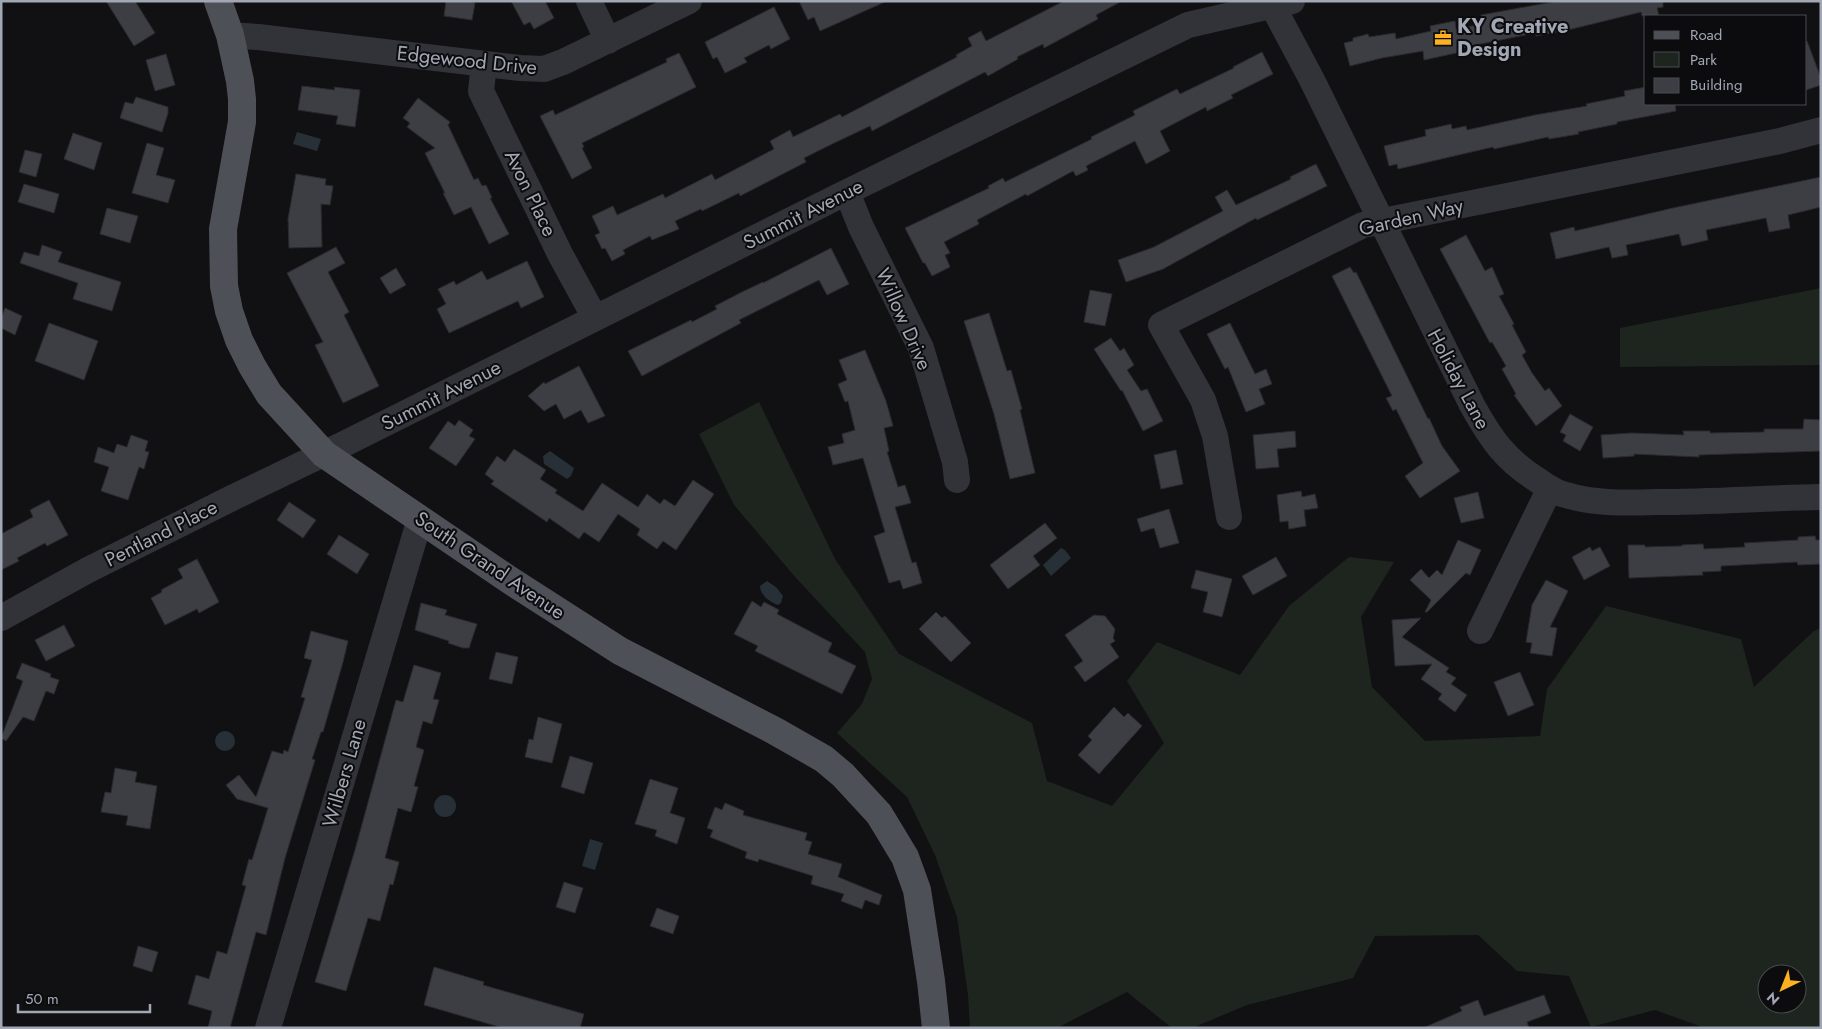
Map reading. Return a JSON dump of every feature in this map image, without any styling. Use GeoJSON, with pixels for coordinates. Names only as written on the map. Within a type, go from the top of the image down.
{"type":"FeatureCollection","features":[{"type":"Feature","properties":{"kind":"main road","name":"South Grand Avenue"},"geometry":{"type":"LineString","coordinates":[[218,1],[230,35],[242,99],[242,122],[223,228],[223,277],[229,311],[239,340],[269,394],[324,454],[521,587],[620,651],[775,731],[824,759],[843,775],[879,814],[905,857],[917,890],[936,1028]]}},
{"type":"Feature","properties":{"kind":"street"},"geometry":{"type":"LineString","coordinates":[[589,1],[608,41]]}},
{"type":"Feature","properties":{"kind":"street","name":"Edgewood Drive"},"geometry":{"type":"LineString","coordinates":[[230,35],[520,68],[544,69],[608,41],[689,1]]}},
{"type":"Feature","properties":{"kind":"street","name":"Summit Avenue"},"geometry":{"type":"LineString","coordinates":[[324,454],[847,192],[1188,25],[1278,2]]}},
{"type":"Feature","properties":{"kind":"street","name":"Holiday Lane"},"geometry":{"type":"LineString","coordinates":[[1278,2],[1312,80],[1424,312],[1488,434],[1501,451],[1513,462],[1550,488],[1566,495],[1617,503],[1821,497]]}},
{"type":"Feature","properties":{"kind":"street","name":"Avon Place"},"geometry":{"type":"LineString","coordinates":[[484,64],[481,91],[560,254],[595,318]]}},
{"type":"Feature","properties":{"kind":"street","name":"Garden Way"},"geometry":{"type":"LineString","coordinates":[[1228,517],[1214,436],[1203,400],[1161,325],[1363,225],[1787,139],[1821,130]]}},
{"type":"Feature","properties":{"kind":"street","name":"Willow Drive"},"geometry":{"type":"LineString","coordinates":[[847,192],[861,227],[921,348],[955,462],[957,480]]}},
{"type":"Feature","properties":{"kind":"street","name":"Pentland Place"},"geometry":{"type":"LineString","coordinates":[[1,618],[88,570],[324,454]]}},
{"type":"Feature","properties":{"kind":"street"},"geometry":{"type":"LineString","coordinates":[[1480,631],[1550,488]]}},
{"type":"Feature","properties":{"kind":"street","name":"Wilbers Lane"},"geometry":{"type":"LineString","coordinates":[[268,1028],[420,519]]}},
{"type":"Feature","properties":{"kind":"green space"},"geometry":{"type":"Polygon","coordinates":[[[1821,288],[1821,365],[1620,367],[1620,328],[1821,288]]]}},
{"type":"Feature","properties":{"kind":"green space"},"geometry":{"type":"Polygon","coordinates":[[[759,402],[835,559],[899,654],[1032,723],[1047,781],[1112,806],[1164,743],[1127,681],[1157,642],[1240,675],[1289,606],[1349,557],[1394,562],[1361,617],[1372,687],[1425,741],[1540,736],[1547,689],[1606,606],[1741,639],[1754,687],[1814,631],[1821,628],[1821,1028],[1705,1028],[1655,1010],[1591,1027],[1569,976],[1517,971],[1478,935],[1375,936],[1353,978],[1247,1005],[1192,1028],[1172,1028],[1127,992],[1057,1028],[970,1028],[968,995],[957,917],[935,855],[907,797],[837,733],[862,704],[872,679],[865,652],[796,578],[734,505],[699,434],[759,402]]]}},
{"type":"Feature","properties":{"kind":"shaded area"},"geometry":{"type":"Polygon","coordinates":[[[297,132],[321,139],[317,151],[293,144],[297,132]]]}},
{"type":"Feature","properties":{"kind":"shaded area"},"geometry":{"type":"Polygon","coordinates":[[[550,451],[574,468],[571,476],[567,479],[544,464],[543,456],[550,451]]]}},
{"type":"Feature","properties":{"kind":"shaded area"},"geometry":{"type":"Polygon","coordinates":[[[1061,548],[1071,558],[1051,576],[1043,565],[1061,548]]]}},
{"type":"Feature","properties":{"kind":"shaded area"},"geometry":{"type":"Polygon","coordinates":[[[767,581],[776,587],[783,596],[781,603],[778,605],[769,600],[760,589],[760,586],[767,581]]]}},
{"type":"Feature","properties":{"kind":"shaded area"},"geometry":{"type":"Polygon","coordinates":[[[225,731],[232,734],[235,741],[232,748],[225,751],[218,748],[215,741],[218,734],[225,731]]]}},
{"type":"Feature","properties":{"kind":"shaded area"},"geometry":{"type":"Polygon","coordinates":[[[445,795],[455,802],[456,806],[449,816],[445,817],[435,810],[434,806],[441,796],[445,795]]]}},
{"type":"Feature","properties":{"kind":"shaded area"},"geometry":{"type":"Polygon","coordinates":[[[590,839],[603,843],[595,870],[582,866],[590,839]]]}},
{"type":"Feature","properties":{"kind":"building"},"geometry":{"type":"Polygon","coordinates":[[[106,1],[135,1],[155,33],[134,46],[106,1]]]}},
{"type":"Feature","properties":{"kind":"building"},"geometry":{"type":"Polygon","coordinates":[[[446,1],[469,1],[475,3],[472,20],[444,16],[446,1]]]}},
{"type":"Feature","properties":{"kind":"building"},"geometry":{"type":"Polygon","coordinates":[[[511,1],[545,1],[554,18],[534,29],[530,22],[524,25],[511,1]]]}},
{"type":"Feature","properties":{"kind":"building"},"geometry":{"type":"Polygon","coordinates":[[[799,1],[887,1],[820,31],[814,17],[808,20],[799,1]]]}},
{"type":"Feature","properties":{"kind":"building"},"geometry":{"type":"Polygon","coordinates":[[[1064,1],[1122,1],[1096,15],[1098,19],[1044,48],[1043,44],[1017,57],[1018,59],[988,76],[985,72],[872,131],[870,126],[804,158],[806,162],[740,196],[739,193],[702,211],[701,209],[675,221],[679,229],[652,240],[650,236],[623,250],[625,254],[612,261],[605,248],[602,249],[595,235],[600,233],[592,216],[613,206],[617,215],[663,194],[665,198],[712,174],[715,180],[774,149],[770,141],[790,130],[793,137],[840,114],[842,117],[957,57],[956,55],[972,46],[968,38],[981,31],[986,41],[1064,1]]]}},
{"type":"Feature","properties":{"kind":"building"},"geometry":{"type":"Polygon","coordinates":[[[1558,1],[1663,1],[1663,7],[1657,8],[1659,15],[1642,16],[1641,12],[1572,29],[1536,36],[1535,33],[1461,48],[1461,52],[1424,60],[1423,51],[1350,66],[1344,43],[1353,41],[1353,38],[1368,34],[1369,37],[1395,33],[1396,39],[1431,31],[1430,26],[1455,21],[1456,29],[1483,24],[1481,15],[1558,1]]]}},
{"type":"Feature","properties":{"kind":"building"},"geometry":{"type":"Polygon","coordinates":[[[774,7],[790,39],[771,49],[769,45],[744,58],[747,62],[725,73],[717,57],[713,59],[705,42],[774,7]]]}},
{"type":"Feature","properties":{"kind":"building"},"geometry":{"type":"Polygon","coordinates":[[[1807,41],[1821,78],[1821,85],[1807,90],[1807,41]]]}},
{"type":"Feature","properties":{"kind":"building"},"geometry":{"type":"Polygon","coordinates":[[[1262,52],[1273,74],[1231,95],[1233,98],[1207,111],[1206,107],[1160,131],[1170,151],[1146,164],[1135,141],[1086,166],[1088,170],[1076,176],[1073,171],[1027,196],[1026,194],[977,220],[979,224],[944,242],[950,253],[945,255],[950,267],[932,276],[925,263],[923,263],[905,228],[989,188],[988,186],[1003,178],[1005,182],[1092,139],[1091,137],[1135,115],[1133,111],[1177,89],[1180,94],[1262,52]]]}},
{"type":"Feature","properties":{"kind":"building"},"geometry":{"type":"Polygon","coordinates":[[[679,53],[696,87],[582,143],[584,147],[582,148],[592,168],[572,179],[540,116],[553,110],[555,115],[667,62],[666,59],[679,53]]]}},
{"type":"Feature","properties":{"kind":"building"},"geometry":{"type":"Polygon","coordinates":[[[166,54],[175,85],[155,91],[146,60],[166,54]]]}},
{"type":"Feature","properties":{"kind":"building"},"geometry":{"type":"Polygon","coordinates":[[[302,86],[335,90],[334,87],[360,90],[355,127],[336,124],[338,116],[298,110],[302,86]]]}},
{"type":"Feature","properties":{"kind":"building"},"geometry":{"type":"Polygon","coordinates":[[[1644,87],[1644,105],[1675,105],[1676,111],[1617,122],[1617,124],[1578,132],[1579,134],[1549,139],[1548,137],[1494,149],[1493,147],[1398,169],[1397,164],[1389,166],[1384,146],[1426,136],[1425,130],[1451,124],[1452,129],[1466,126],[1467,130],[1587,106],[1586,104],[1625,96],[1624,91],[1644,87]]]}},
{"type":"Feature","properties":{"kind":"building"},"geometry":{"type":"Polygon","coordinates":[[[136,97],[168,107],[162,132],[120,118],[125,102],[133,104],[136,97]]]}},
{"type":"Feature","properties":{"kind":"building"},"geometry":{"type":"Polygon","coordinates":[[[418,98],[450,122],[448,125],[474,180],[478,178],[482,186],[486,185],[492,198],[490,198],[509,234],[489,244],[471,207],[454,215],[425,153],[435,148],[407,127],[410,123],[403,118],[418,98]]]}},
{"type":"Feature","properties":{"kind":"building"},"geometry":{"type":"Polygon","coordinates":[[[73,133],[102,143],[94,170],[64,159],[73,133]]]}},
{"type":"Feature","properties":{"kind":"building"},"geometry":{"type":"Polygon","coordinates":[[[147,143],[164,148],[156,175],[175,180],[168,203],[132,193],[147,143]]]}},
{"type":"Feature","properties":{"kind":"building"},"geometry":{"type":"Polygon","coordinates":[[[25,150],[42,154],[36,177],[19,172],[25,150]]]}},
{"type":"Feature","properties":{"kind":"building"},"geometry":{"type":"Polygon","coordinates":[[[1316,164],[1327,186],[1257,220],[1256,218],[1163,269],[1126,282],[1118,260],[1154,247],[1223,211],[1215,197],[1227,190],[1236,205],[1291,179],[1290,177],[1316,164]]]}},
{"type":"Feature","properties":{"kind":"building"},"geometry":{"type":"Polygon","coordinates":[[[296,174],[326,179],[325,185],[333,186],[330,205],[321,204],[322,247],[289,248],[288,219],[296,174]]]}},
{"type":"Feature","properties":{"kind":"building"},"geometry":{"type":"Polygon","coordinates":[[[1821,177],[1821,207],[1788,215],[1790,228],[1769,232],[1766,218],[1706,230],[1708,240],[1682,246],[1679,234],[1626,245],[1628,255],[1612,258],[1609,247],[1556,259],[1550,233],[1574,227],[1575,231],[1821,177]]]}},
{"type":"Feature","properties":{"kind":"building"},"geometry":{"type":"Polygon","coordinates":[[[24,184],[59,194],[54,213],[18,202],[24,184]]]}},
{"type":"Feature","properties":{"kind":"building"},"geometry":{"type":"Polygon","coordinates":[[[107,208],[138,216],[130,243],[100,234],[107,208]]]}},
{"type":"Feature","properties":{"kind":"building"},"geometry":{"type":"Polygon","coordinates":[[[1466,235],[1485,271],[1492,267],[1504,294],[1499,296],[1526,352],[1522,355],[1532,373],[1545,391],[1549,388],[1562,406],[1536,426],[1514,395],[1516,394],[1502,369],[1506,366],[1492,342],[1490,343],[1440,249],[1466,235]]]}},
{"type":"Feature","properties":{"kind":"building"},"geometry":{"type":"Polygon","coordinates":[[[42,245],[62,252],[58,262],[121,282],[112,311],[73,299],[78,283],[20,263],[24,252],[39,256],[42,245]]]}},
{"type":"Feature","properties":{"kind":"building"},"geometry":{"type":"Polygon","coordinates":[[[336,247],[345,263],[328,272],[349,312],[344,315],[379,386],[343,403],[315,345],[323,342],[287,273],[336,247]]]}},
{"type":"Feature","properties":{"kind":"building"},"geometry":{"type":"Polygon","coordinates":[[[831,248],[849,284],[827,295],[819,280],[739,320],[741,323],[642,376],[628,351],[691,320],[692,322],[717,309],[715,306],[831,248]]]}},
{"type":"Feature","properties":{"kind":"building"},"geometry":{"type":"Polygon","coordinates":[[[527,261],[544,297],[521,308],[518,301],[449,333],[437,309],[446,304],[438,289],[454,281],[456,285],[482,271],[487,280],[527,261]]]}},
{"type":"Feature","properties":{"kind":"building"},"geometry":{"type":"Polygon","coordinates":[[[1350,267],[1354,273],[1356,272],[1442,446],[1460,471],[1420,498],[1405,476],[1423,463],[1396,409],[1393,411],[1386,398],[1392,396],[1332,276],[1350,267]]]}},
{"type":"Feature","properties":{"kind":"building"},"geometry":{"type":"Polygon","coordinates":[[[396,268],[406,285],[390,294],[380,278],[396,268]]]}},
{"type":"Feature","properties":{"kind":"building"},"geometry":{"type":"Polygon","coordinates":[[[1090,290],[1112,294],[1105,326],[1084,322],[1090,290]]]}},
{"type":"Feature","properties":{"kind":"building"},"geometry":{"type":"Polygon","coordinates":[[[5,308],[22,316],[15,335],[1,328],[1,319],[5,308]]]}},
{"type":"Feature","properties":{"kind":"building"},"geometry":{"type":"Polygon","coordinates":[[[989,313],[1007,371],[1011,370],[1022,409],[1020,410],[1035,473],[1010,479],[994,414],[964,321],[989,313]]]}},
{"type":"Feature","properties":{"kind":"building"},"geometry":{"type":"Polygon","coordinates":[[[49,323],[98,341],[84,380],[35,361],[49,323]]]}},
{"type":"Feature","properties":{"kind":"building"},"geometry":{"type":"Polygon","coordinates":[[[1230,323],[1255,374],[1266,369],[1272,384],[1259,389],[1265,404],[1246,412],[1228,367],[1225,369],[1207,334],[1230,323]]]}},
{"type":"Feature","properties":{"kind":"building"},"geometry":{"type":"Polygon","coordinates":[[[1111,338],[1120,351],[1124,348],[1134,365],[1127,370],[1141,391],[1147,389],[1163,421],[1143,431],[1122,390],[1094,349],[1111,338]]]}},
{"type":"Feature","properties":{"kind":"building"},"geometry":{"type":"Polygon","coordinates":[[[865,350],[886,401],[893,426],[884,428],[889,451],[887,452],[898,487],[905,485],[911,503],[895,507],[912,563],[916,562],[922,583],[903,589],[900,580],[889,583],[874,536],[885,532],[863,458],[833,465],[828,447],[844,443],[842,434],[855,430],[848,401],[845,402],[838,384],[847,380],[839,360],[865,350]]]}},
{"type":"Feature","properties":{"kind":"building"},"geometry":{"type":"Polygon","coordinates":[[[579,366],[605,416],[588,423],[581,410],[564,419],[556,404],[544,411],[528,396],[544,382],[545,384],[579,366]]]}},
{"type":"Feature","properties":{"kind":"building"},"geometry":{"type":"Polygon","coordinates":[[[1570,414],[1593,427],[1580,451],[1563,441],[1566,435],[1560,432],[1570,414]]]}},
{"type":"Feature","properties":{"kind":"building"},"geometry":{"type":"Polygon","coordinates":[[[1804,419],[1821,420],[1821,451],[1699,455],[1699,457],[1634,454],[1634,456],[1603,458],[1601,435],[1632,433],[1684,435],[1683,431],[1710,431],[1710,433],[1764,432],[1764,429],[1803,429],[1804,419]]]}},
{"type":"Feature","properties":{"kind":"building"},"geometry":{"type":"Polygon","coordinates":[[[459,420],[473,430],[469,436],[475,439],[456,466],[429,448],[448,421],[455,426],[459,420]]]}},
{"type":"Feature","properties":{"kind":"building"},"geometry":{"type":"Polygon","coordinates":[[[1295,431],[1296,447],[1277,449],[1279,467],[1256,469],[1253,435],[1295,431]]]}},
{"type":"Feature","properties":{"kind":"building"},"geometry":{"type":"Polygon","coordinates":[[[131,435],[148,441],[145,451],[149,452],[144,469],[139,467],[128,500],[101,491],[109,467],[94,462],[98,447],[114,453],[117,444],[127,447],[131,435]]]}},
{"type":"Feature","properties":{"kind":"building"},"geometry":{"type":"Polygon","coordinates":[[[514,449],[546,470],[540,479],[557,490],[555,493],[583,511],[602,483],[638,507],[647,494],[660,504],[664,499],[675,506],[693,480],[714,494],[676,550],[663,541],[657,549],[637,535],[640,529],[618,514],[599,542],[584,532],[579,539],[549,518],[547,522],[491,484],[494,481],[485,474],[497,456],[505,462],[514,449]]]}},
{"type":"Feature","properties":{"kind":"building"},"geometry":{"type":"Polygon","coordinates":[[[1176,450],[1183,484],[1161,489],[1154,455],[1176,450]]]}},
{"type":"Feature","properties":{"kind":"building"},"geometry":{"type":"Polygon","coordinates":[[[1301,491],[1302,497],[1315,494],[1318,508],[1304,510],[1306,526],[1289,529],[1288,521],[1280,522],[1277,495],[1301,491]]]}},
{"type":"Feature","properties":{"kind":"building"},"geometry":{"type":"Polygon","coordinates":[[[1478,492],[1484,518],[1461,523],[1454,498],[1478,492]]]}},
{"type":"Feature","properties":{"kind":"building"},"geometry":{"type":"Polygon","coordinates":[[[49,500],[68,535],[47,546],[45,543],[17,558],[19,561],[1,570],[1,534],[33,517],[30,510],[49,500]]]}},
{"type":"Feature","properties":{"kind":"building"},"geometry":{"type":"Polygon","coordinates":[[[289,502],[316,520],[303,538],[277,520],[289,502]]]}},
{"type":"Feature","properties":{"kind":"building"},"geometry":{"type":"Polygon","coordinates":[[[1169,509],[1179,543],[1160,548],[1154,528],[1141,532],[1137,519],[1169,509]]]}},
{"type":"Feature","properties":{"kind":"building"},"geometry":{"type":"Polygon","coordinates":[[[1045,523],[1057,538],[1033,556],[1040,565],[1008,589],[990,565],[1045,523]]]}},
{"type":"Feature","properties":{"kind":"building"},"geometry":{"type":"Polygon","coordinates":[[[339,535],[369,554],[357,574],[327,554],[339,535]]]}},
{"type":"Feature","properties":{"kind":"building"},"geometry":{"type":"Polygon","coordinates":[[[1815,536],[1816,540],[1821,540],[1821,564],[1798,565],[1797,562],[1721,566],[1721,571],[1702,572],[1703,575],[1629,578],[1628,545],[1645,545],[1645,547],[1703,544],[1704,549],[1745,547],[1744,543],[1798,540],[1798,537],[1815,536]]]}},
{"type":"Feature","properties":{"kind":"building"},"geometry":{"type":"Polygon","coordinates":[[[1458,540],[1481,550],[1470,575],[1466,573],[1425,612],[1431,600],[1410,580],[1421,569],[1429,578],[1437,570],[1442,575],[1458,540]]]}},
{"type":"Feature","properties":{"kind":"building"},"geometry":{"type":"Polygon","coordinates":[[[1590,547],[1592,551],[1600,547],[1610,566],[1584,580],[1572,557],[1590,547]]]}},
{"type":"Feature","properties":{"kind":"building"},"geometry":{"type":"Polygon","coordinates":[[[1276,557],[1287,576],[1253,595],[1242,576],[1276,557]]]}},
{"type":"Feature","properties":{"kind":"building"},"geometry":{"type":"Polygon","coordinates":[[[197,559],[219,602],[199,613],[197,609],[165,625],[151,598],[183,578],[178,569],[197,559]]]}},
{"type":"Feature","properties":{"kind":"building"},"geometry":{"type":"Polygon","coordinates":[[[1196,570],[1232,579],[1222,617],[1203,612],[1208,592],[1191,588],[1196,570]]]}},
{"type":"Feature","properties":{"kind":"building"},"geometry":{"type":"Polygon","coordinates":[[[1546,580],[1568,591],[1550,627],[1557,628],[1552,656],[1530,653],[1532,643],[1526,642],[1532,605],[1546,580]]]}},
{"type":"Feature","properties":{"kind":"building"},"geometry":{"type":"Polygon","coordinates":[[[752,601],[761,607],[764,602],[779,610],[777,614],[832,643],[828,652],[856,666],[842,694],[755,651],[758,646],[734,634],[752,601]]]}},
{"type":"Feature","properties":{"kind":"building"},"geometry":{"type":"Polygon","coordinates":[[[421,603],[447,610],[445,615],[477,624],[469,648],[448,643],[449,641],[415,630],[421,603]]]}},
{"type":"Feature","properties":{"kind":"building"},"geometry":{"type":"Polygon","coordinates":[[[936,612],[942,618],[945,616],[971,643],[951,662],[919,629],[936,612]]]}},
{"type":"Feature","properties":{"kind":"building"},"geometry":{"type":"Polygon","coordinates":[[[1094,615],[1105,616],[1115,629],[1113,638],[1115,641],[1110,644],[1119,657],[1085,682],[1074,667],[1083,661],[1065,635],[1094,615]]]}},
{"type":"Feature","properties":{"kind":"building"},"geometry":{"type":"Polygon","coordinates":[[[1421,618],[1402,637],[1449,668],[1446,672],[1456,678],[1451,684],[1467,695],[1455,712],[1438,699],[1442,694],[1421,679],[1432,664],[1395,666],[1392,620],[1421,618]]]}},
{"type":"Feature","properties":{"kind":"building"},"geometry":{"type":"Polygon","coordinates":[[[64,625],[75,646],[46,661],[35,640],[64,625]]]}},
{"type":"Feature","properties":{"kind":"building"},"geometry":{"type":"Polygon","coordinates":[[[311,631],[348,641],[343,662],[323,732],[321,732],[312,759],[315,760],[285,858],[266,935],[256,932],[230,1028],[208,1028],[212,1011],[188,1004],[196,975],[209,979],[217,951],[227,954],[246,886],[242,885],[249,859],[252,860],[268,808],[237,799],[226,785],[239,775],[256,797],[272,751],[283,754],[284,750],[288,752],[305,698],[301,697],[312,660],[304,658],[311,631]]]}},
{"type":"Feature","properties":{"kind":"building"},"geometry":{"type":"Polygon","coordinates":[[[496,652],[518,657],[512,684],[489,679],[496,652]]]}},
{"type":"Feature","properties":{"kind":"building"},"geometry":{"type":"Polygon","coordinates":[[[22,663],[51,674],[50,677],[59,680],[54,694],[46,691],[34,721],[23,717],[6,741],[1,738],[23,681],[16,678],[22,663]]]}},
{"type":"Feature","properties":{"kind":"building"},"geometry":{"type":"Polygon","coordinates":[[[414,665],[441,673],[433,699],[439,700],[432,724],[423,721],[416,747],[424,750],[414,786],[418,787],[411,812],[398,808],[385,858],[399,862],[393,885],[390,884],[380,921],[368,918],[346,991],[315,982],[355,850],[396,700],[403,702],[414,665]]]}},
{"type":"Feature","properties":{"kind":"building"},"geometry":{"type":"Polygon","coordinates":[[[1520,672],[1534,705],[1508,716],[1494,682],[1520,672]]]}},
{"type":"Feature","properties":{"kind":"building"},"geometry":{"type":"Polygon","coordinates":[[[1114,707],[1124,717],[1128,713],[1142,726],[1099,774],[1078,755],[1092,740],[1088,736],[1114,707]]]}},
{"type":"Feature","properties":{"kind":"building"},"geometry":{"type":"Polygon","coordinates":[[[538,717],[562,724],[552,763],[525,757],[529,739],[533,740],[538,717]]]}},
{"type":"Feature","properties":{"kind":"building"},"geometry":{"type":"Polygon","coordinates":[[[570,756],[593,763],[584,794],[561,787],[570,756]]]}},
{"type":"Feature","properties":{"kind":"building"},"geometry":{"type":"Polygon","coordinates":[[[115,768],[137,772],[135,782],[157,786],[150,829],[126,825],[128,816],[101,812],[105,792],[111,793],[115,768]]]}},
{"type":"Feature","properties":{"kind":"building"},"geometry":{"type":"Polygon","coordinates":[[[650,779],[678,788],[670,813],[685,818],[677,844],[655,836],[657,830],[635,824],[650,779]]]}},
{"type":"Feature","properties":{"kind":"building"},"geometry":{"type":"Polygon","coordinates":[[[725,803],[744,811],[743,815],[807,833],[805,840],[812,842],[808,854],[842,864],[838,877],[882,895],[879,905],[865,900],[862,909],[841,901],[844,894],[811,884],[813,876],[759,859],[758,862],[745,858],[747,852],[710,837],[713,830],[707,828],[715,807],[722,810],[725,803]]]}},
{"type":"Feature","properties":{"kind":"building"},"geometry":{"type":"Polygon","coordinates":[[[564,882],[583,888],[575,913],[556,907],[564,882]]]}},
{"type":"Feature","properties":{"kind":"building"},"geometry":{"type":"Polygon","coordinates":[[[657,908],[679,916],[673,934],[650,926],[657,908]]]}},
{"type":"Feature","properties":{"kind":"building"},"geometry":{"type":"Polygon","coordinates":[[[138,946],[158,952],[152,972],[133,966],[138,946]]]}},
{"type":"Feature","properties":{"kind":"building"},"geometry":{"type":"Polygon","coordinates":[[[434,967],[484,982],[483,985],[584,1014],[580,1028],[503,1028],[424,1005],[434,967]]]}},
{"type":"Feature","properties":{"kind":"building"},"geometry":{"type":"Polygon","coordinates":[[[1544,995],[1551,1013],[1527,1022],[1529,1028],[1423,1028],[1462,1011],[1460,1007],[1478,1000],[1484,1016],[1544,995]]]}},
{"type":"Feature","properties":{"kind":"place","name":"KY Creative Design"},"geometry":{"type":"Point","coordinates":[1443,38]}}]}
